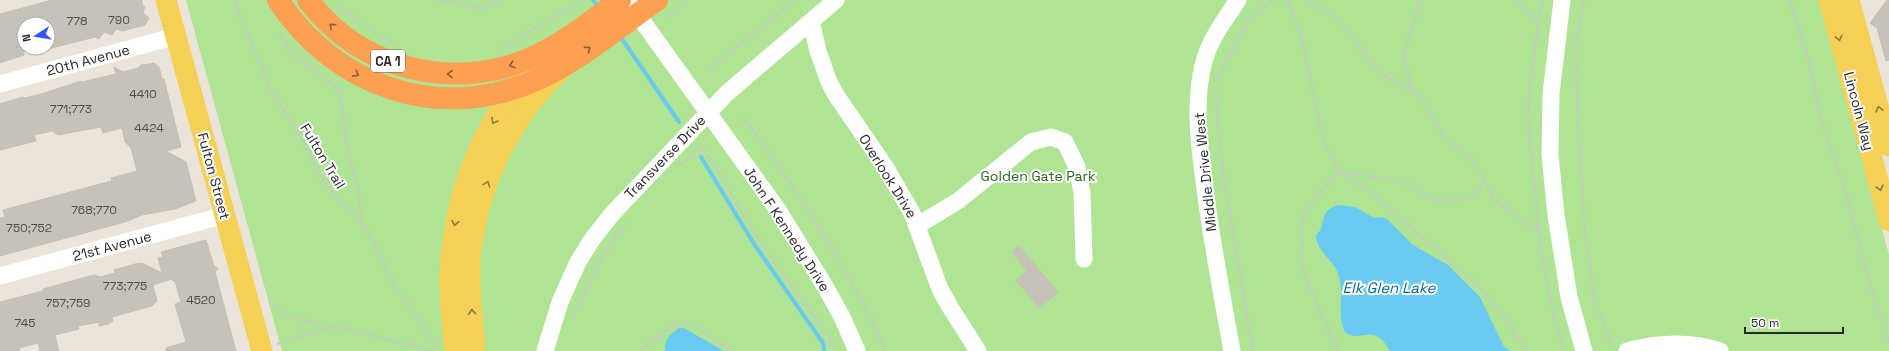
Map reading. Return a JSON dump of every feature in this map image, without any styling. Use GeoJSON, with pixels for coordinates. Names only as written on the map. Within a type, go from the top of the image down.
{"type":"FeatureCollection","features":[{"type":"Feature","properties":{"kind":"highway","name":"CA 1"},"geometry":{"type":"LineString","coordinates":[[278,0],[294,24],[324,53],[356,74],[381,86],[417,95],[450,99],[481,97],[516,89],[571,62],[606,36],[663,9]]}},
{"type":"Feature","properties":{"kind":"highway","name":"CA 1"},"geometry":{"type":"LineString","coordinates":[[308,0],[332,27],[355,44],[388,61],[422,71],[450,74],[488,71],[531,58],[559,43],[620,0]]}},
{"type":"Feature","properties":{"kind":"main road","name":"Fulton Street"},"geometry":{"type":"LineString","coordinates":[[166,0],[262,350]]}},
{"type":"Feature","properties":{"kind":"main road","name":"Lincoln Way"},"geometry":{"type":"LineString","coordinates":[[1829,0],[1883,151]]}},
{"type":"Feature","properties":{"kind":"main road","name":"Lincoln Way"},"geometry":{"type":"LineString","coordinates":[[1849,0],[1883,151],[1889,221]]}},
{"type":"Feature","properties":{"kind":"main road"},"geometry":{"type":"LineString","coordinates":[[455,351],[450,280],[451,251],[456,220],[467,179],[481,145],[495,119],[516,89],[542,58],[559,43]]}},
{"type":"Feature","properties":{"kind":"main road"},"geometry":{"type":"LineString","coordinates":[[475,351],[470,295],[470,266],[475,224],[483,196],[494,166],[513,129],[543,89],[571,62]]}},
{"type":"Feature","properties":{"kind":"street","name":"John F Kennedy Drive"},"geometry":{"type":"LineString","coordinates":[[627,0],[750,170],[792,231],[842,316],[857,351]]}},
{"type":"Feature","properties":{"kind":"street","name":"Transverse Drive"},"geometry":{"type":"LineString","coordinates":[[545,351],[566,288],[578,262],[593,238],[622,201],[730,90],[836,0]]}},
{"type":"Feature","properties":{"kind":"street","name":"Middle Drive West"},"geometry":{"type":"LineString","coordinates":[[1232,351],[1207,200],[1198,113],[1200,83],[1205,58],[1217,32],[1238,0]]}},
{"type":"Feature","properties":{"kind":"street"},"geometry":{"type":"LineString","coordinates":[[1562,0],[1551,94],[1550,155],[1556,215],[1566,275],[1574,316],[1584,351]]}},
{"type":"Feature","properties":{"kind":"street","name":"Overlook Drive"},"geometry":{"type":"LineString","coordinates":[[811,22],[824,67],[836,95],[886,168],[912,212],[940,289],[978,351]]}},
{"type":"Feature","properties":{"kind":"street","name":"20th Avenue"},"geometry":{"type":"LineString","coordinates":[[0,84],[176,36]]}},
{"type":"Feature","properties":{"kind":"street"},"geometry":{"type":"LineString","coordinates":[[918,225],[958,201],[1031,142],[1051,137],[1065,142],[1077,167],[1082,193],[1084,259]]}},
{"type":"Feature","properties":{"kind":"street","name":"21st Avenue"},"geometry":{"type":"LineString","coordinates":[[0,276],[225,215]]}},
{"type":"Feature","properties":{"kind":"street"},"geometry":{"type":"LineString","coordinates":[[1627,351],[1649,346],[1674,344],[1700,346],[1720,351]]}},
{"type":"Feature","properties":{"kind":"path","name":"Fulton Trail"},"geometry":{"type":"LineString","coordinates":[[234,0],[270,90],[302,139],[319,174],[334,195],[355,215],[370,236],[393,283],[439,351]]}},
{"type":"Feature","properties":{"kind":"path"},"geometry":{"type":"LineString","coordinates":[[332,0],[373,33]]}},
{"type":"Feature","properties":{"kind":"path"},"geometry":{"type":"LineString","coordinates":[[439,0],[485,8],[500,0]]}},
{"type":"Feature","properties":{"kind":"path"},"geometry":{"type":"LineString","coordinates":[[499,51],[521,35],[566,12],[582,0]]}},
{"type":"Feature","properties":{"kind":"path"},"geometry":{"type":"LineString","coordinates":[[663,9],[687,0]]}},
{"type":"Feature","properties":{"kind":"path"},"geometry":{"type":"LineString","coordinates":[[709,69],[795,0]]}},
{"type":"Feature","properties":{"kind":"path"},"geometry":{"type":"LineString","coordinates":[[1253,351],[1223,174],[1214,84],[1248,21],[1273,0]]}},
{"type":"Feature","properties":{"kind":"path"},"geometry":{"type":"LineString","coordinates":[[1287,0],[1300,31],[1323,140],[1338,171],[1369,191],[1481,289],[1505,318],[1527,351]]}},
{"type":"Feature","properties":{"kind":"path"},"geometry":{"type":"LineString","coordinates":[[1307,0],[1336,18],[1346,28],[1368,59],[1385,76],[1413,91],[1422,99],[1444,137],[1474,162],[1498,204],[1539,232]]}},
{"type":"Feature","properties":{"kind":"path"},"geometry":{"type":"LineString","coordinates":[[1413,91],[1402,58],[1420,0]]}},
{"type":"Feature","properties":{"kind":"path"},"geometry":{"type":"LineString","coordinates":[[1516,0],[1538,22]]}},
{"type":"Feature","properties":{"kind":"path"},"geometry":{"type":"LineString","coordinates":[[1584,0],[1576,45],[1579,146],[1585,231],[1595,303],[1614,351]]}},
{"type":"Feature","properties":{"kind":"path"},"geometry":{"type":"LineString","coordinates":[[1790,0],[1810,66],[1822,120],[1842,178],[1873,295],[1889,343]]}},
{"type":"Feature","properties":{"kind":"path"},"geometry":{"type":"LineString","coordinates":[[279,31],[293,55],[340,91],[347,147],[358,190],[362,225]]}},
{"type":"Feature","properties":{"kind":"path"},"geometry":{"type":"LineString","coordinates":[[380,36],[400,46]]}},
{"type":"Feature","properties":{"kind":"path"},"geometry":{"type":"LineString","coordinates":[[743,117],[831,246],[886,351]]}},
{"type":"Feature","properties":{"kind":"path"},"geometry":{"type":"LineString","coordinates":[[676,170],[687,159],[703,148],[760,242],[830,339],[834,351]]}},
{"type":"Feature","properties":{"kind":"path"},"geometry":{"type":"LineString","coordinates":[[1338,171],[1405,184],[1418,189],[1431,198],[1455,201],[1466,199],[1475,194],[1481,187],[1484,179]]}},
{"type":"Feature","properties":{"kind":"path"},"geometry":{"type":"LineString","coordinates":[[1338,171],[1308,207],[1302,223],[1301,258],[1306,279],[1338,351]]}},
{"type":"Feature","properties":{"kind":"path"},"geometry":{"type":"LineString","coordinates":[[570,320],[603,255],[629,218]]}},
{"type":"Feature","properties":{"kind":"path"},"geometry":{"type":"LineString","coordinates":[[269,302],[289,317],[346,329],[431,351]]}},
{"type":"Feature","properties":{"kind":"path"},"geometry":{"type":"LineString","coordinates":[[641,351],[660,333],[673,325],[686,322],[695,326],[733,351]]}},
{"type":"Feature","properties":{"kind":"path"},"geometry":{"type":"LineString","coordinates":[[262,350],[333,327]]}},
{"type":"Feature","properties":{"kind":"green space","name":"Golden Gate Park"},"geometry":{"type":"Polygon","coordinates":[[[186,0],[1820,0],[1889,255],[1889,351],[282,351],[186,0]]]}},
{"type":"Feature","properties":{"kind":"water","name":"Elk Glen Lake"},"geometry":{"type":"Polygon","coordinates":[[[1338,205],[1355,207],[1374,218],[1383,217],[1387,219],[1413,245],[1448,265],[1480,297],[1504,347],[1511,351],[1390,351],[1384,342],[1378,337],[1372,335],[1357,336],[1345,332],[1341,318],[1341,287],[1338,273],[1319,246],[1316,236],[1321,229],[1327,211],[1338,205]]]}},
{"type":"Feature","properties":{"kind":"water"},"geometry":{"type":"Polygon","coordinates":[[[679,328],[684,328],[724,351],[665,351],[668,338],[679,328]]]}},
{"type":"Feature","properties":{"kind":"building"},"geometry":{"type":"Polygon","coordinates":[[[52,0],[142,0],[142,4],[145,7],[143,13],[149,18],[145,25],[122,31],[116,29],[112,35],[104,32],[99,39],[95,37],[56,47],[56,16],[16,16],[16,56],[21,56],[0,63],[0,14],[52,0]]]}},
{"type":"Feature","properties":{"kind":"building"},"geometry":{"type":"Polygon","coordinates":[[[1887,0],[1889,0],[1889,60],[1886,61],[1877,28],[1870,23],[1887,0]]]}},
{"type":"Feature","properties":{"kind":"building"},"geometry":{"type":"Polygon","coordinates":[[[154,63],[159,67],[162,79],[164,79],[181,147],[166,151],[186,162],[196,201],[175,209],[142,215],[125,222],[0,256],[0,218],[5,217],[3,210],[112,181],[111,178],[137,171],[131,148],[125,142],[122,128],[103,133],[101,127],[58,135],[52,131],[34,135],[36,141],[0,150],[0,104],[22,97],[25,98],[41,94],[81,81],[116,74],[114,67],[123,72],[138,68],[142,64],[145,65],[154,63]]]}},
{"type":"Feature","properties":{"kind":"building"},"geometry":{"type":"Polygon","coordinates":[[[206,240],[214,266],[218,268],[215,272],[236,351],[166,351],[166,348],[186,342],[175,304],[181,302],[175,281],[172,279],[153,285],[157,301],[152,306],[112,317],[113,321],[109,324],[99,326],[99,322],[78,326],[79,329],[55,335],[59,351],[40,351],[38,343],[19,348],[20,351],[0,351],[0,302],[43,291],[43,289],[86,277],[95,275],[100,277],[115,273],[114,270],[135,264],[142,263],[162,273],[158,258],[163,257],[161,252],[206,240]]]}},
{"type":"Feature","properties":{"kind":"building"},"geometry":{"type":"Polygon","coordinates":[[[1019,246],[1058,292],[1039,308],[1016,280],[1027,271],[1012,252],[1019,246]]]}},
{"type":"Feature","properties":{"kind":"waterway"},"geometry":{"type":"LineString","coordinates":[[593,0],[599,8]]}},
{"type":"Feature","properties":{"kind":"waterway"},"geometry":{"type":"LineString","coordinates":[[620,36],[679,122]]}},
{"type":"Feature","properties":{"kind":"waterway"},"geometry":{"type":"LineString","coordinates":[[701,157],[754,244],[823,343],[824,351]]}}]}
